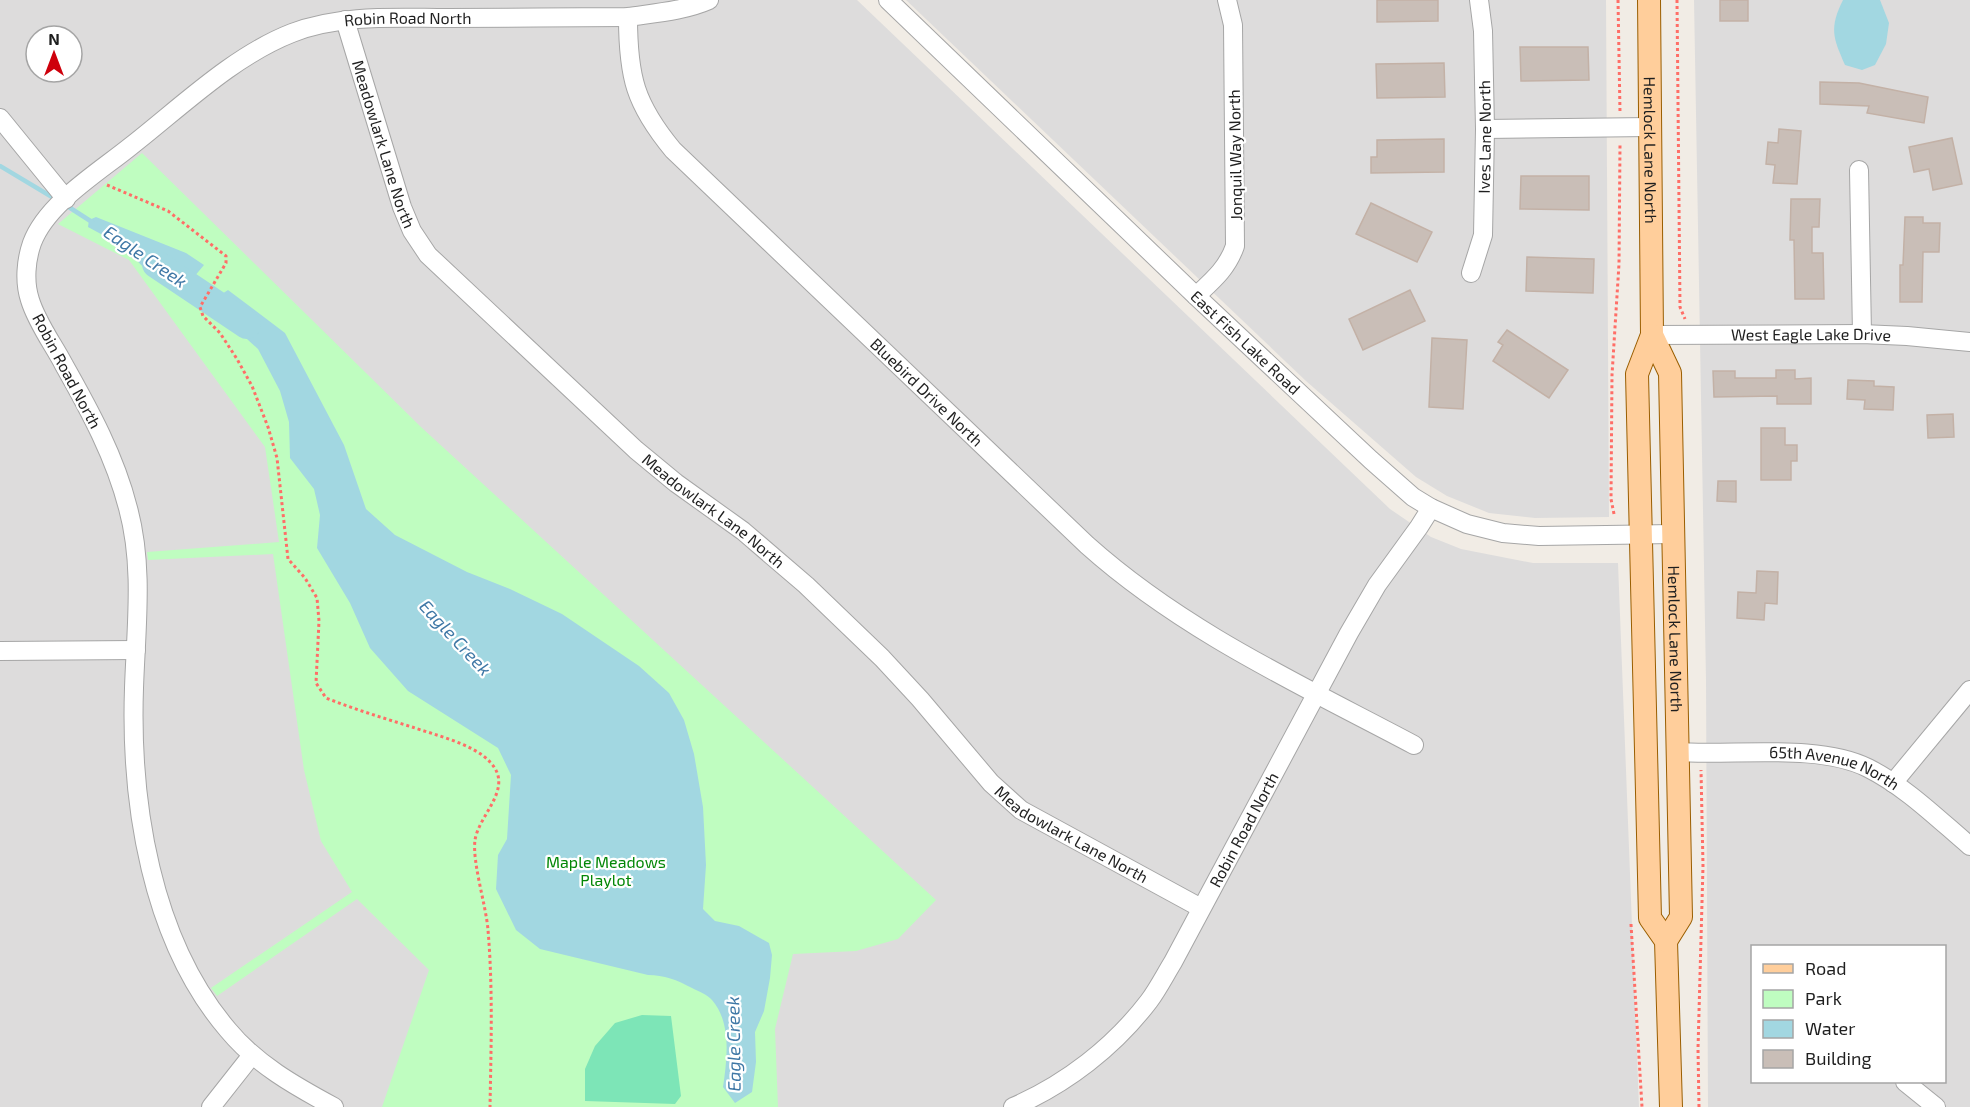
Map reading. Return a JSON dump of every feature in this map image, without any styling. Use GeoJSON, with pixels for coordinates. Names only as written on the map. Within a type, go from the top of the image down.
{"type":"FeatureCollection","features":[{"type":"Feature","properties":{"kind":"main road","name":"Hemlock Lane North"},"geometry":{"type":"LineString","coordinates":[[1649,0],[1652,335],[1637,374],[1650,918],[1666,941],[1681,917],[1670,373],[1652,335]]}},
{"type":"Feature","properties":{"kind":"main road"},"geometry":{"type":"LineString","coordinates":[[1666,941],[1671,1107]]}},
{"type":"Feature","properties":{"kind":"street","name":"Robin Road North"},"geometry":{"type":"LineString","coordinates":[[334,1107],[298,1088],[252,1055],[228,1030],[201,993],[180,955],[158,895],[138,791],[134,734],[139,589],[137,555],[128,505],[112,457],[30,299],[26,283],[27,264],[32,243],[44,222],[66,198],[92,177],[230,68],[262,47],[294,32],[345,20],[372,18],[628,17],[664,12],[710,0]]}},
{"type":"Feature","properties":{"kind":"street","name":"East Fish Lake Road"},"geometry":{"type":"LineString","coordinates":[[888,0],[1196,296],[1413,497],[1467,524],[1510,534],[1539,536],[1673,534]]}},
{"type":"Feature","properties":{"kind":"street","name":"Jonquil Way North"},"geometry":{"type":"LineString","coordinates":[[1196,296],[1230,260],[1235,240],[1233,25],[1227,0]]}},
{"type":"Feature","properties":{"kind":"street","name":"Ives Lane North"},"geometry":{"type":"LineString","coordinates":[[1471,273],[1483,235],[1485,129],[1483,31],[1479,0]]}},
{"type":"Feature","properties":{"kind":"street","name":"Bluebird Drive North"},"geometry":{"type":"LineString","coordinates":[[628,17],[628,42],[634,86],[646,114],[673,150],[1118,573],[1167,609],[1208,635],[1414,745]]}},
{"type":"Feature","properties":{"kind":"street","name":"Meadowlark Lane North"},"geometry":{"type":"LineString","coordinates":[[345,20],[402,207],[412,231],[428,255],[636,450],[676,483],[743,531],[806,585],[882,658],[920,699],[990,783],[1021,810],[1201,908]]}},
{"type":"Feature","properties":{"kind":"street"},"geometry":{"type":"LineString","coordinates":[[0,118],[66,198]]}},
{"type":"Feature","properties":{"kind":"street"},"geometry":{"type":"LineString","coordinates":[[1485,129],[1650,127]]}},
{"type":"Feature","properties":{"kind":"street"},"geometry":{"type":"LineString","coordinates":[[1859,170],[1862,334]]}},
{"type":"Feature","properties":{"kind":"street","name":"West Eagle Lake Drive"},"geometry":{"type":"LineString","coordinates":[[1652,335],[1862,334],[1970,342]]}},
{"type":"Feature","properties":{"kind":"street","name":"Robin Road North"},"geometry":{"type":"LineString","coordinates":[[1012,1107],[1054,1085],[1090,1062],[1121,1034],[1150,1000],[1173,962],[1316,693],[1377,585],[1431,508]]}},
{"type":"Feature","properties":{"kind":"street"},"geometry":{"type":"LineString","coordinates":[[0,651],[136,650]]}},
{"type":"Feature","properties":{"kind":"street"},"geometry":{"type":"LineString","coordinates":[[1893,783],[1970,690]]}},
{"type":"Feature","properties":{"kind":"street","name":"65th Avenue North"},"geometry":{"type":"LineString","coordinates":[[1677,752],[1803,753],[1837,757],[1866,767],[1893,783],[1970,846]]}},
{"type":"Feature","properties":{"kind":"street"},"geometry":{"type":"LineString","coordinates":[[211,1107],[252,1055]]}},
{"type":"Feature","properties":{"kind":"street"},"geometry":{"type":"LineString","coordinates":[[1906,1083],[1936,1107]]}},
{"type":"Feature","properties":{"kind":"path"},"geometry":{"type":"LineString","coordinates":[[1618,0],[1620,112]]}},
{"type":"Feature","properties":{"kind":"path"},"geometry":{"type":"LineString","coordinates":[[1614,514],[1611,499],[1612,375],[1618,264],[1620,145]]}},
{"type":"Feature","properties":{"kind":"path"},"geometry":{"type":"LineString","coordinates":[[92,177],[168,211],[226,256],[226,263],[200,307],[203,316],[220,333],[237,359],[252,386],[268,427],[277,458],[288,559],[305,578],[317,598],[319,621],[316,683],[326,698],[481,753],[492,763],[499,778],[499,791],[475,840],[487,914],[492,979],[490,1107]]}},
{"type":"Feature","properties":{"kind":"shaded area"},"geometry":{"type":"Polygon","coordinates":[[[0,0],[857,0],[1390,509],[1431,537],[1461,549],[1533,563],[1618,563],[1639,1107],[0,1107],[0,0]]]}},
{"type":"Feature","properties":{"kind":"shaded area"},"geometry":{"type":"Polygon","coordinates":[[[906,0],[1606,0],[1609,517],[1535,518],[1489,513],[1447,496],[1416,477],[1306,381],[906,0]]]}},
{"type":"Feature","properties":{"kind":"shaded area"},"geometry":{"type":"Polygon","coordinates":[[[1694,0],[1970,0],[1970,1107],[1708,1107],[1706,680],[1694,0]]]}},
{"type":"Feature","properties":{"kind":"green space","name":"Maple Meadows Playlot"},"geometry":{"type":"Polygon","coordinates":[[[142,153],[421,427],[936,900],[898,939],[856,951],[793,954],[775,1029],[778,1107],[382,1107],[429,970],[357,899],[217,996],[211,988],[352,892],[321,841],[304,770],[273,554],[148,560],[147,552],[279,542],[265,447],[129,260],[58,224],[142,153]]]}},
{"type":"Feature","properties":{"kind":"green space"},"geometry":{"type":"Polygon","coordinates":[[[642,1015],[671,1016],[681,1096],[675,1104],[585,1101],[585,1069],[595,1046],[615,1023],[642,1015]]]}},
{"type":"Feature","properties":{"kind":"water"},"geometry":{"type":"Polygon","coordinates":[[[1843,0],[1880,0],[1889,23],[1886,44],[1875,65],[1862,70],[1845,65],[1835,40],[1834,26],[1843,0]]]}},
{"type":"Feature","properties":{"kind":"water"},"geometry":{"type":"Polygon","coordinates":[[[96,217],[186,253],[204,265],[183,290],[145,269],[123,246],[88,227],[89,220],[96,217]]]}},
{"type":"Feature","properties":{"kind":"water"},"geometry":{"type":"Polygon","coordinates":[[[228,290],[285,333],[344,445],[366,509],[395,535],[467,572],[510,589],[562,614],[639,666],[669,693],[684,720],[694,754],[703,807],[706,865],[703,909],[715,921],[739,926],[769,943],[772,955],[764,1011],[755,1032],[756,1062],[752,1092],[735,1103],[723,1087],[727,1054],[725,1031],[718,1009],[710,998],[670,978],[648,975],[540,949],[516,930],[496,889],[498,855],[507,839],[511,775],[498,748],[408,691],[370,648],[350,603],[317,548],[320,515],[314,489],[290,458],[289,422],[280,391],[258,349],[214,309],[222,294],[228,290]]]}},
{"type":"Feature","properties":{"kind":"building"},"geometry":{"type":"Polygon","coordinates":[[[1377,0],[1438,0],[1438,21],[1377,22],[1377,0]]]}},
{"type":"Feature","properties":{"kind":"building"},"geometry":{"type":"Polygon","coordinates":[[[1720,0],[1748,0],[1748,21],[1720,21],[1720,0]]]}},
{"type":"Feature","properties":{"kind":"building"},"geometry":{"type":"Polygon","coordinates":[[[1520,47],[1588,47],[1589,80],[1521,81],[1520,47]]]}},
{"type":"Feature","properties":{"kind":"building"},"geometry":{"type":"Polygon","coordinates":[[[1444,63],[1445,97],[1377,98],[1376,64],[1444,63]]]}},
{"type":"Feature","properties":{"kind":"building"},"geometry":{"type":"Polygon","coordinates":[[[1820,82],[1859,83],[1928,97],[1924,123],[1867,113],[1869,106],[1820,104],[1820,82]]]}},
{"type":"Feature","properties":{"kind":"building"},"geometry":{"type":"Polygon","coordinates":[[[1779,129],[1801,131],[1797,184],[1773,183],[1775,165],[1766,164],[1768,142],[1778,143],[1779,129]]]}},
{"type":"Feature","properties":{"kind":"building"},"geometry":{"type":"Polygon","coordinates":[[[1952,138],[1962,184],[1933,190],[1929,169],[1914,172],[1909,147],[1952,138]]]}},
{"type":"Feature","properties":{"kind":"building"},"geometry":{"type":"Polygon","coordinates":[[[1444,139],[1444,172],[1371,173],[1371,157],[1377,157],[1377,140],[1444,139]]]}},
{"type":"Feature","properties":{"kind":"building"},"geometry":{"type":"Polygon","coordinates":[[[1521,176],[1589,176],[1589,210],[1520,209],[1521,176]]]}},
{"type":"Feature","properties":{"kind":"building"},"geometry":{"type":"Polygon","coordinates":[[[1791,199],[1820,199],[1819,227],[1812,227],[1812,253],[1823,253],[1824,299],[1795,299],[1794,240],[1790,240],[1791,199]]]}},
{"type":"Feature","properties":{"kind":"building"},"geometry":{"type":"Polygon","coordinates":[[[1371,203],[1432,232],[1417,262],[1356,234],[1371,203]]]}},
{"type":"Feature","properties":{"kind":"building"},"geometry":{"type":"Polygon","coordinates":[[[1905,217],[1923,217],[1923,223],[1940,223],[1939,252],[1923,252],[1922,302],[1900,302],[1900,265],[1903,265],[1905,217]]]}},
{"type":"Feature","properties":{"kind":"building"},"geometry":{"type":"Polygon","coordinates":[[[1527,257],[1594,259],[1593,293],[1526,291],[1527,257]]]}},
{"type":"Feature","properties":{"kind":"building"},"geometry":{"type":"Polygon","coordinates":[[[1410,290],[1425,321],[1363,350],[1349,319],[1410,290]]]}},
{"type":"Feature","properties":{"kind":"building"},"geometry":{"type":"Polygon","coordinates":[[[1507,330],[1568,370],[1549,398],[1493,361],[1503,345],[1498,342],[1507,330]]]}},
{"type":"Feature","properties":{"kind":"building"},"geometry":{"type":"Polygon","coordinates":[[[1432,338],[1467,340],[1463,409],[1429,407],[1432,338]]]}},
{"type":"Feature","properties":{"kind":"building"},"geometry":{"type":"Polygon","coordinates":[[[1776,370],[1795,370],[1795,379],[1811,378],[1811,404],[1777,404],[1777,396],[1714,397],[1713,371],[1735,371],[1735,378],[1776,378],[1776,370]]]}},
{"type":"Feature","properties":{"kind":"building"},"geometry":{"type":"Polygon","coordinates":[[[1848,380],[1874,381],[1874,386],[1894,387],[1893,410],[1864,409],[1865,400],[1847,399],[1848,380]]]}},
{"type":"Feature","properties":{"kind":"building"},"geometry":{"type":"Polygon","coordinates":[[[1953,414],[1954,437],[1928,438],[1927,415],[1953,414]]]}},
{"type":"Feature","properties":{"kind":"building"},"geometry":{"type":"Polygon","coordinates":[[[1761,428],[1785,428],[1785,445],[1797,445],[1797,461],[1791,461],[1791,480],[1761,480],[1761,428]]]}},
{"type":"Feature","properties":{"kind":"building"},"geometry":{"type":"Polygon","coordinates":[[[1718,481],[1736,481],[1736,502],[1717,501],[1718,481]]]}},
{"type":"Feature","properties":{"kind":"building"},"geometry":{"type":"Polygon","coordinates":[[[1757,571],[1778,572],[1777,604],[1765,603],[1764,620],[1737,618],[1738,592],[1756,593],[1757,571]]]}},
{"type":"Feature","properties":{"kind":"waterway","name":"Eagle Creek"},"geometry":{"type":"LineString","coordinates":[[0,166],[57,200]]}},
{"type":"Feature","properties":{"kind":"waterway","name":"Eagle Creek"},"geometry":{"type":"LineString","coordinates":[[64,204],[92,222]]}},
{"type":"Feature","properties":{"kind":"waterway","name":"Eagle Creek"},"geometry":{"type":"LineString","coordinates":[[156,264],[247,325]]}}]}
